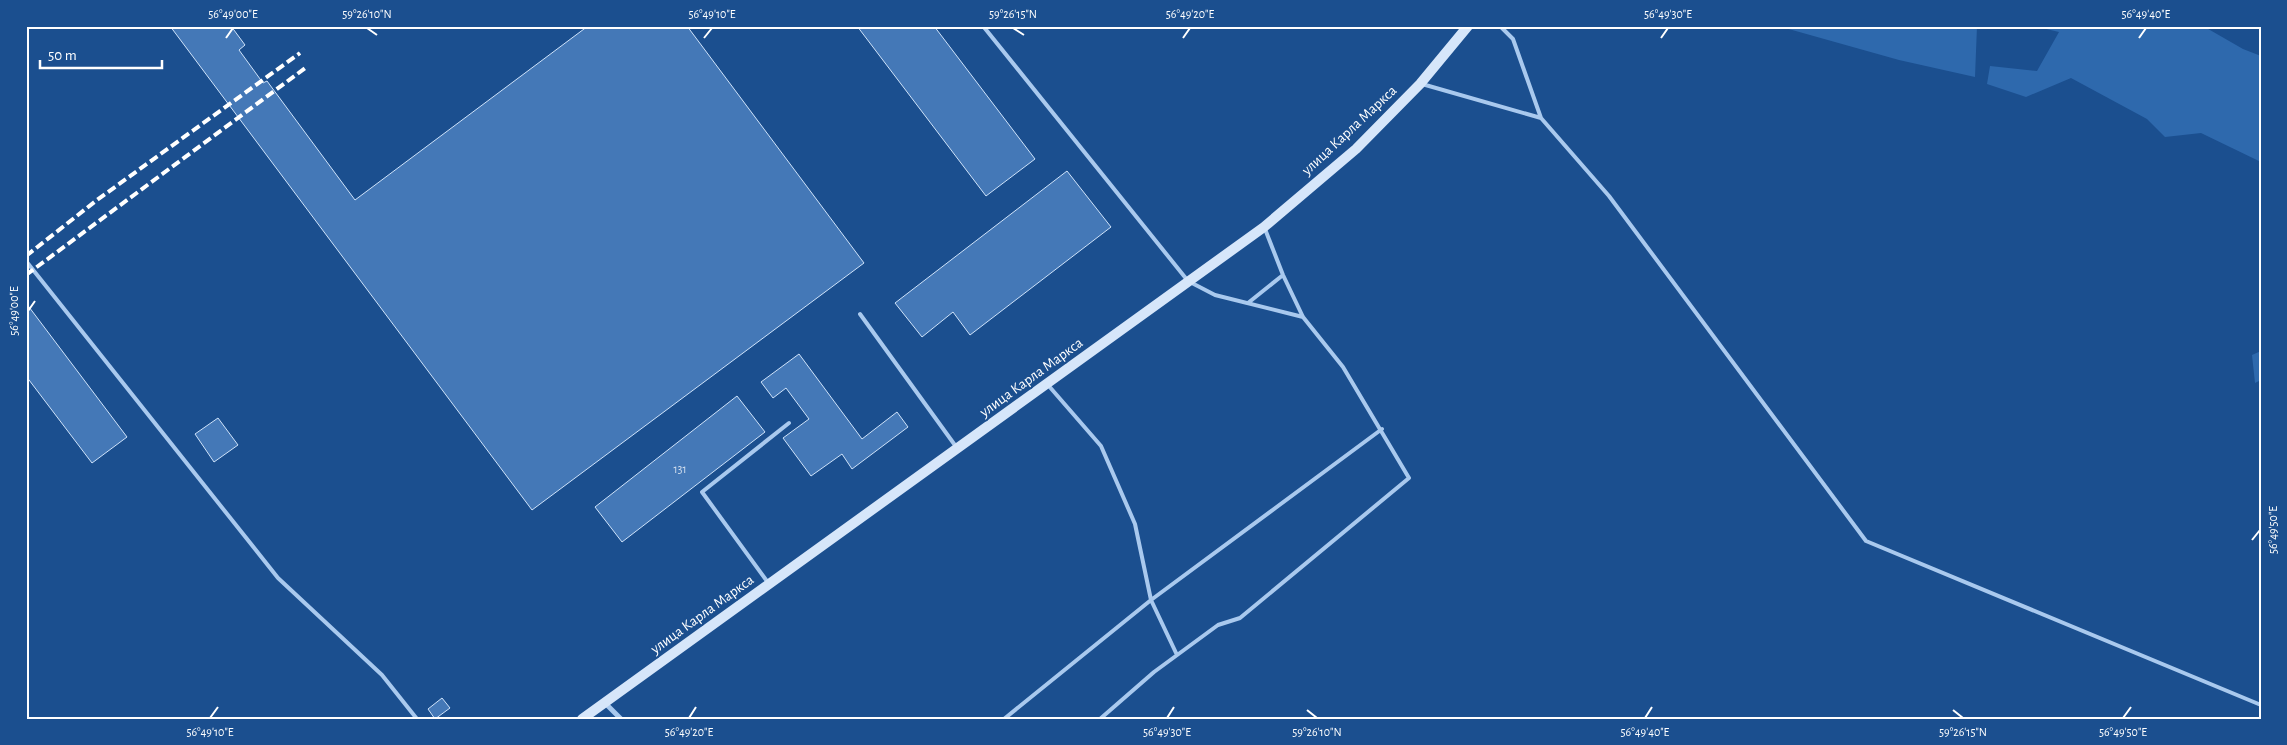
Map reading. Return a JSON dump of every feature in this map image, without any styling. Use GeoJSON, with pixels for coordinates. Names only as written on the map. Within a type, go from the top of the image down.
{"type":"FeatureCollection","features":[{"type":"Feature","properties":{"kind":"main road","name":"улица Карла Маркса"},"geometry":{"type":"LineString","coordinates":[[582,719],[1264,227],[1356,149],[1420,84],[1468,26]]}},
{"type":"Feature","properties":{"kind":"street"},"geometry":{"type":"LineString","coordinates":[[605,702],[620,719]]}},
{"type":"Feature","properties":{"kind":"lane"},"geometry":{"type":"LineString","coordinates":[[983,26],[1188,281],[1215,295],[1303,317]]}},
{"type":"Feature","properties":{"kind":"lane"},"geometry":{"type":"LineString","coordinates":[[1500,26],[1513,39],[1541,118],[1609,196],[1866,541],[2261,705]]}},
{"type":"Feature","properties":{"kind":"lane"},"geometry":{"type":"LineString","coordinates":[[1420,84],[1541,118]]}},
{"type":"Feature","properties":{"kind":"lane"},"geometry":{"type":"LineString","coordinates":[[1100,719],[1154,672],[1218,625],[1240,618],[1409,478],[1382,429],[1343,367],[1303,317],[1264,227]]}},
{"type":"Feature","properties":{"kind":"lane"},"geometry":{"type":"LineString","coordinates":[[26,261],[278,578],[382,676],[417,719]]}},
{"type":"Feature","properties":{"kind":"lane"},"geometry":{"type":"LineString","coordinates":[[1247,304],[1283,274]]}},
{"type":"Feature","properties":{"kind":"lane"},"geometry":{"type":"LineString","coordinates":[[860,314],[957,448]]}},
{"type":"Feature","properties":{"kind":"lane"},"geometry":{"type":"LineString","coordinates":[[1046,384],[1101,446],[1134,524],[1151,600],[1177,655]]}},
{"type":"Feature","properties":{"kind":"lane"},"geometry":{"type":"LineString","coordinates":[[768,584],[702,492],[789,423]]}},
{"type":"Feature","properties":{"kind":"lane"},"geometry":{"type":"LineString","coordinates":[[1004,719],[1151,600],[1382,429]]}},
{"type":"Feature","properties":{"kind":"shaded area"},"geometry":{"type":"Polygon","coordinates":[[[1778,26],[1977,26],[1975,77],[1899,60],[1778,26]]]}},
{"type":"Feature","properties":{"kind":"shaded area"},"geometry":{"type":"Polygon","coordinates":[[[2034,26],[2203,26],[2243,49],[2261,56],[2261,162],[2201,133],[2165,137],[2147,119],[2071,78],[2026,97],[1987,84],[1990,66],[2037,71],[2059,32],[2034,26]]]}},
{"type":"Feature","properties":{"kind":"shaded area"},"geometry":{"type":"Polygon","coordinates":[[[2261,351],[2261,380],[2255,383],[2252,355],[2261,351]]]}},
{"type":"Feature","properties":{"kind":"building"},"geometry":{"type":"Polygon","coordinates":[[[170,26],[231,26],[245,45],[239,50],[263,83],[267,81],[355,200],[588,26],[687,26],[864,263],[532,510],[170,26]]]}},
{"type":"Feature","properties":{"kind":"building"},"geometry":{"type":"Polygon","coordinates":[[[857,26],[934,26],[1035,159],[986,196],[857,26]]]}},
{"type":"Feature","properties":{"kind":"building"},"geometry":{"type":"Polygon","coordinates":[[[1067,171],[1111,227],[970,335],[953,312],[922,337],[895,303],[1067,171]]]}},
{"type":"Feature","properties":{"kind":"building"},"geometry":{"type":"Polygon","coordinates":[[[26,303],[127,437],[92,463],[26,376],[26,303]]]}},
{"type":"Feature","properties":{"kind":"building"},"geometry":{"type":"Polygon","coordinates":[[[799,354],[862,439],[897,412],[908,427],[852,469],[842,454],[811,476],[783,438],[809,419],[786,388],[773,398],[761,382],[799,354]]]}},
{"type":"Feature","properties":{"kind":"building"},"geometry":{"type":"Polygon","coordinates":[[[737,396],[765,432],[622,542],[595,507],[737,396]]]}},
{"type":"Feature","properties":{"kind":"building"},"geometry":{"type":"Polygon","coordinates":[[[218,418],[238,445],[214,462],[195,434],[218,418]]]}},
{"type":"Feature","properties":{"kind":"building"},"geometry":{"type":"Polygon","coordinates":[[[442,698],[450,708],[435,719],[428,709],[442,698]]]}},
{"type":"Feature","properties":{"kind":"railway"},"geometry":{"type":"LineString","coordinates":[[26,256],[97,200],[300,53]]}},
{"type":"Feature","properties":{"kind":"railway"},"geometry":{"type":"LineString","coordinates":[[26,275],[308,66]]}}]}
